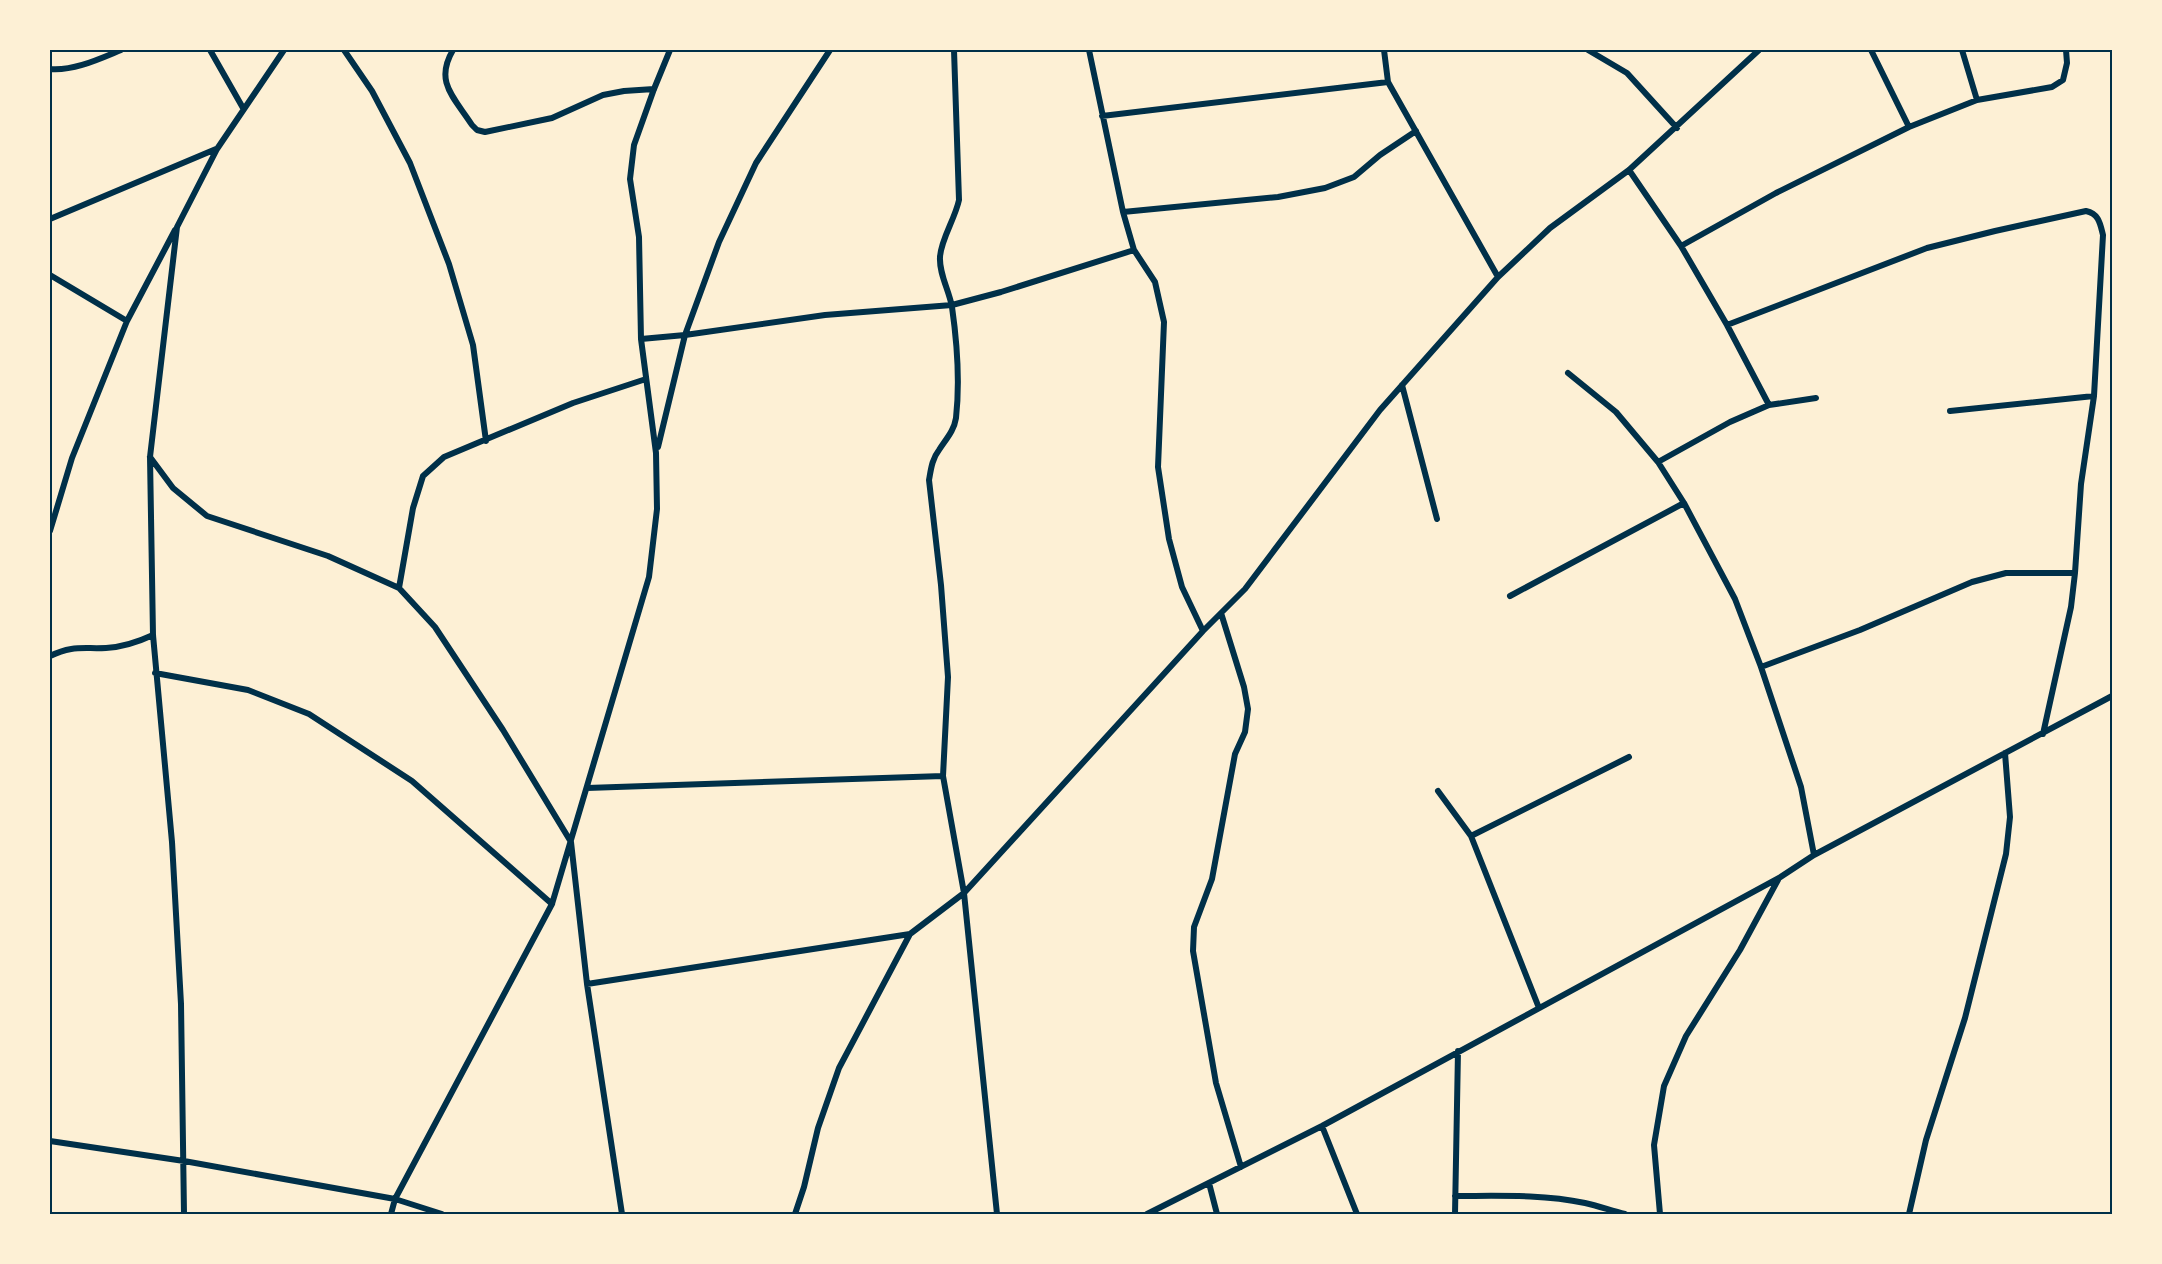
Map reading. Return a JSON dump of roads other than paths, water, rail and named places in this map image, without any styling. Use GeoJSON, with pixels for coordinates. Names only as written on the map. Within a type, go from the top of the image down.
{"type":"FeatureCollection","features":[{"type":"Feature","properties":{"kind":"street"},"geometry":{"type":"LineString","coordinates":[[50,69],[62,70],[121,50]]}},
{"type":"Feature","properties":{"kind":"street"},"geometry":{"type":"LineString","coordinates":[[210,50],[243,108]]}},
{"type":"Feature","properties":{"kind":"street"},"geometry":{"type":"LineString","coordinates":[[50,531],[72,458],[128,321],[217,149],[284,50]]}},
{"type":"Feature","properties":{"kind":"street"},"geometry":{"type":"LineString","coordinates":[[344,50],[372,91],[410,163],[449,264],[473,345],[486,441]]}},
{"type":"Feature","properties":{"kind":"street"},"geometry":{"type":"LineString","coordinates":[[453,50],[446,62],[445,82],[472,125],[477,130],[485,132],[552,118],[603,95],[654,89]]}},
{"type":"Feature","properties":{"kind":"street"},"geometry":{"type":"LineString","coordinates":[[391,1215],[395,1199],[552,904],[649,577],[657,509],[656,453],[641,339],[639,237],[630,179],[634,145],[670,50]]}},
{"type":"Feature","properties":{"kind":"street"},"geometry":{"type":"LineString","coordinates":[[656,453],[685,335],[719,242],[756,163],[830,50]]}},
{"type":"Feature","properties":{"kind":"street"},"geometry":{"type":"LineString","coordinates":[[954,50],[958,200],[940,256],[941,269],[952,305],[958,369],[956,420],[950,436],[931,464],[929,480],[941,585],[948,677],[943,776],[964,893],[997,1215]]}},
{"type":"Feature","properties":{"kind":"street"},"geometry":{"type":"LineString","coordinates":[[1089,50],[1123,212],[1134,250],[1155,282],[1164,322],[1158,467],[1169,539],[1182,587],[1203,631]]}},
{"type":"Feature","properties":{"kind":"street"},"geometry":{"type":"LineString","coordinates":[[1384,50],[1388,82],[1498,277]]}},
{"type":"Feature","properties":{"kind":"street"},"geometry":{"type":"LineString","coordinates":[[1588,50],[1627,73],[1677,128]]}},
{"type":"Feature","properties":{"kind":"street"},"geometry":{"type":"LineString","coordinates":[[795,1215],[818,1128],[839,1068],[910,934],[964,893],[1203,631],[1245,589],[1380,410],[1498,277],[1550,228],[1629,170],[1759,50]]}},
{"type":"Feature","properties":{"kind":"street"},"geometry":{"type":"LineString","coordinates":[[1871,50],[1909,127]]}},
{"type":"Feature","properties":{"kind":"street"},"geometry":{"type":"LineString","coordinates":[[1962,50],[1977,100]]}},
{"type":"Feature","properties":{"kind":"street"},"geometry":{"type":"LineString","coordinates":[[1681,246],[1786,188],[1909,127],[1977,100],[2052,87],[2063,80],[2067,63],[2066,50]]}},
{"type":"Feature","properties":{"kind":"street"},"geometry":{"type":"LineString","coordinates":[[1102,116],[1388,82]]}},
{"type":"Feature","properties":{"kind":"street"},"geometry":{"type":"LineString","coordinates":[[1123,212],[1278,197],[1325,188],[1354,177],[1380,154],[1416,131]]}},
{"type":"Feature","properties":{"kind":"street"},"geometry":{"type":"LineString","coordinates":[[50,219],[217,149]]}},
{"type":"Feature","properties":{"kind":"street"},"geometry":{"type":"LineString","coordinates":[[1629,170],[1681,246],[1727,325],[1769,405]]}},
{"type":"Feature","properties":{"kind":"street"},"geometry":{"type":"LineString","coordinates":[[1727,325],[1927,248],[2086,211],[2093,213],[2100,220],[2103,235],[2094,396],[2081,484],[2075,573],[2071,608],[2043,734]]}},
{"type":"Feature","properties":{"kind":"street"},"geometry":{"type":"LineString","coordinates":[[177,227],[150,457],[155,673],[172,842],[181,1004],[184,1215]]}},
{"type":"Feature","properties":{"kind":"street"},"geometry":{"type":"LineString","coordinates":[[641,339],[825,315],[952,305],[1134,250]]}},
{"type":"Feature","properties":{"kind":"street"},"geometry":{"type":"LineString","coordinates":[[50,275],[128,321]]}},
{"type":"Feature","properties":{"kind":"street"},"geometry":{"type":"LineString","coordinates":[[1568,373],[1616,412],[1658,462],[1684,503],[1735,599],[1761,667],[1801,787],[1814,855]]}},
{"type":"Feature","properties":{"kind":"street"},"geometry":{"type":"LineString","coordinates":[[399,588],[413,508],[423,476],[444,457],[573,403],[646,379]]}},
{"type":"Feature","properties":{"kind":"street"},"geometry":{"type":"LineString","coordinates":[[1402,385],[1437,519]]}},
{"type":"Feature","properties":{"kind":"street"},"geometry":{"type":"LineString","coordinates":[[1950,411],[2094,396]]}},
{"type":"Feature","properties":{"kind":"street"},"geometry":{"type":"LineString","coordinates":[[1658,462],[1730,422],[1769,405],[1816,398]]}},
{"type":"Feature","properties":{"kind":"street"},"geometry":{"type":"LineString","coordinates":[[150,457],[173,488],[207,516],[328,556],[399,588],[435,627],[503,730],[571,842],[587,984],[622,1215]]}},
{"type":"Feature","properties":{"kind":"street"},"geometry":{"type":"LineString","coordinates":[[1509,596],[1684,503]]}},
{"type":"Feature","properties":{"kind":"street"},"geometry":{"type":"LineString","coordinates":[[1761,667],[1860,630],[1972,582],[2006,573],[2075,573]]}},
{"type":"Feature","properties":{"kind":"street"},"geometry":{"type":"LineString","coordinates":[[1221,613],[1244,687],[1248,709],[1245,732],[1235,754],[1212,879],[1194,927],[1192,951],[1216,1083],[1241,1167]]}},
{"type":"Feature","properties":{"kind":"street"},"geometry":{"type":"LineString","coordinates":[[50,656],[70,648],[105,648],[134,644],[153,635]]}},
{"type":"Feature","properties":{"kind":"street"},"geometry":{"type":"LineString","coordinates":[[155,673],[248,690],[309,714],[412,781],[552,904]]}},
{"type":"Feature","properties":{"kind":"street"},"geometry":{"type":"LineString","coordinates":[[1146,1215],[1322,1126],[1779,878],[1814,855],[2112,696]]}},
{"type":"Feature","properties":{"kind":"street"},"geometry":{"type":"LineString","coordinates":[[1909,1215],[1926,1140],[1965,1018],[2006,854],[2010,817],[2005,753]]}},
{"type":"Feature","properties":{"kind":"street"},"geometry":{"type":"LineString","coordinates":[[1471,836],[1629,757]]}},
{"type":"Feature","properties":{"kind":"street"},"geometry":{"type":"LineString","coordinates":[[587,788],[943,776]]}},
{"type":"Feature","properties":{"kind":"street"},"geometry":{"type":"LineString","coordinates":[[1438,791],[1471,836],[1539,1008]]}},
{"type":"Feature","properties":{"kind":"street"},"geometry":{"type":"LineString","coordinates":[[1660,1215],[1654,1145],[1665,1086],[1686,1036],[1740,950],[1779,878]]}},
{"type":"Feature","properties":{"kind":"street"},"geometry":{"type":"LineString","coordinates":[[587,984],[910,934]]}},
{"type":"Feature","properties":{"kind":"street"},"geometry":{"type":"LineString","coordinates":[[1455,1215],[1458,1051]]}},
{"type":"Feature","properties":{"kind":"street"},"geometry":{"type":"LineString","coordinates":[[1322,1126],[1357,1215]]}},
{"type":"Feature","properties":{"kind":"street"},"geometry":{"type":"LineString","coordinates":[[50,1141],[184,1161],[395,1199],[442,1215]]}},
{"type":"Feature","properties":{"kind":"street"},"geometry":{"type":"LineString","coordinates":[[1209,1183],[1217,1215]]}},
{"type":"Feature","properties":{"kind":"street"},"geometry":{"type":"LineString","coordinates":[[1455,1196],[1524,1196],[1560,1199],[1585,1203],[1625,1215]]}}]}
